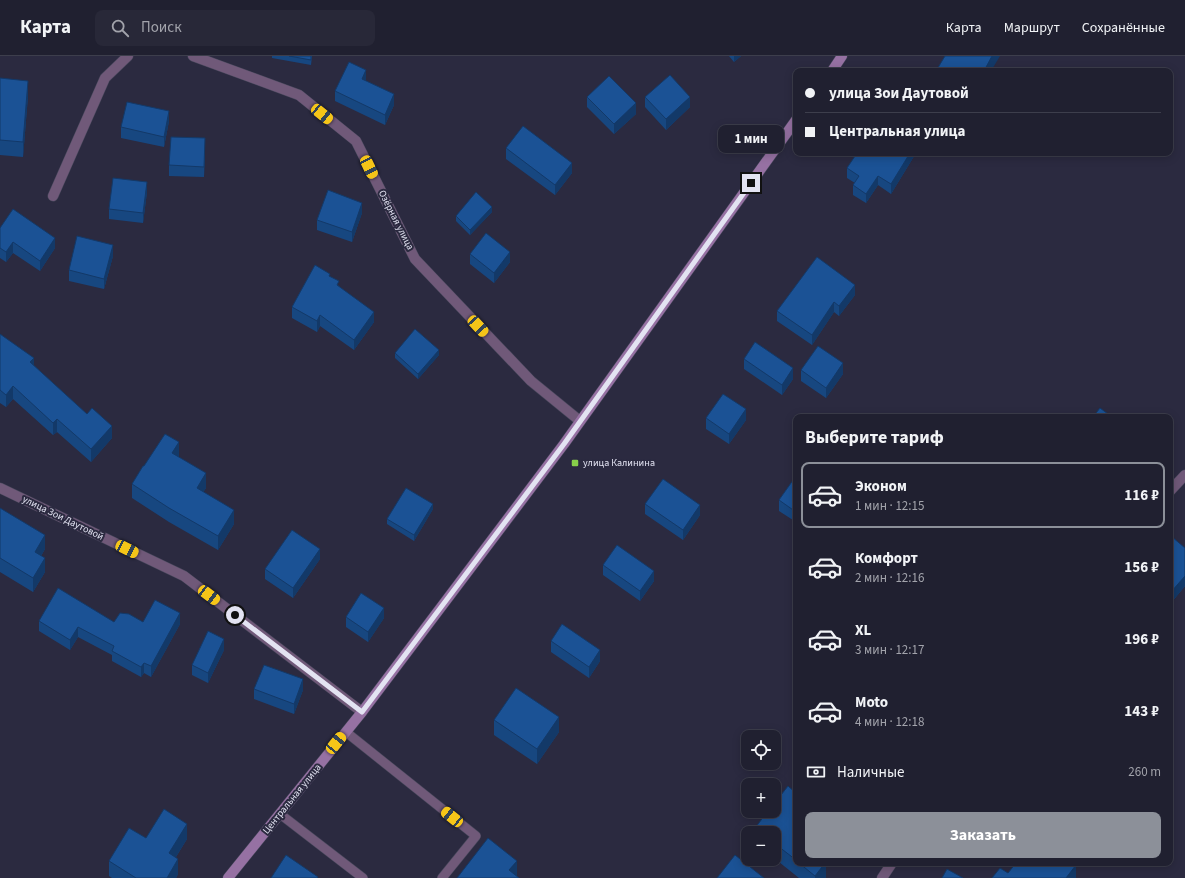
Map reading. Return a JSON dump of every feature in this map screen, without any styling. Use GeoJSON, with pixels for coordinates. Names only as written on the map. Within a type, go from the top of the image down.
{"type":"FeatureCollection","features":[{"type":"Feature","properties":{"kind":"street"},"geometry":{"type":"LineString","coordinates":[[53,196],[105,78],[128,56]]}},
{"type":"Feature","properties":{"kind":"street","name":"Озёрная улица"},"geometry":{"type":"LineString","coordinates":[[193,56],[299,95],[356,141],[415,259],[531,381],[580,421]]}},
{"type":"Feature","properties":{"kind":"street"},"geometry":{"type":"LineString","coordinates":[[834,68],[842,56]]}},
{"type":"Feature","properties":{"kind":"street","name":"Центральная улица"},"geometry":{"type":"LineString","coordinates":[[228,878],[362,712],[554,457],[793,124]]}},
{"type":"Feature","properties":{"kind":"street"},"geometry":{"type":"LineString","coordinates":[[1173,488],[1185,475]]}},
{"type":"Feature","properties":{"kind":"street","name":"улица Зои Даутовой"},"geometry":{"type":"LineString","coordinates":[[0,488],[184,576],[362,712]]}},
{"type":"Feature","properties":{"kind":"street"},"geometry":{"type":"LineString","coordinates":[[882,878],[890,866]]}},
{"type":"Feature","properties":{"kind":"lane"},"geometry":{"type":"LineString","coordinates":[[346,732],[476,836],[442,878]]}},
{"type":"Feature","properties":{"kind":"lane"},"geometry":{"type":"LineString","coordinates":[[280,814],[363,878]]}},
{"type":"Feature","properties":{"kind":"building"},"geometry":{"type":"Polygon","coordinates":[[[289,56],[311,56],[311,60],[289,56]]]}},
{"type":"Feature","properties":{"kind":"building"},"geometry":{"type":"Polygon","coordinates":[[[945,56],[992,56],[986,68],[938,68],[945,56]]]}},
{"type":"Feature","properties":{"kind":"building"},"geometry":{"type":"Polygon","coordinates":[[[349,62],[366,70],[362,79],[394,94],[385,115],[335,91],[349,62]]]}},
{"type":"Feature","properties":{"kind":"building"},"geometry":{"type":"Polygon","coordinates":[[[670,75],[690,97],[666,119],[645,97],[670,75]]]}},
{"type":"Feature","properties":{"kind":"building"},"geometry":{"type":"Polygon","coordinates":[[[609,76],[636,103],[614,124],[587,97],[609,76]]]}},
{"type":"Feature","properties":{"kind":"building"},"geometry":{"type":"Polygon","coordinates":[[[0,78],[28,81],[23,142],[0,140],[0,78]]]}},
{"type":"Feature","properties":{"kind":"building"},"geometry":{"type":"Polygon","coordinates":[[[127,102],[169,111],[164,137],[121,127],[127,102]]]}},
{"type":"Feature","properties":{"kind":"building"},"geometry":{"type":"Polygon","coordinates":[[[523,126],[572,163],[555,185],[506,148],[523,126]]]}},
{"type":"Feature","properties":{"kind":"building"},"geometry":{"type":"Polygon","coordinates":[[[171,137],[205,138],[204,167],[169,165],[171,137]]]}},
{"type":"Feature","properties":{"kind":"building"},"geometry":{"type":"Polygon","coordinates":[[[855,156],[908,156],[891,184],[878,176],[866,194],[853,185],[859,176],[847,168],[855,156]]]}},
{"type":"Feature","properties":{"kind":"building"},"geometry":{"type":"Polygon","coordinates":[[[113,178],[147,182],[143,213],[109,209],[113,178]]]}},
{"type":"Feature","properties":{"kind":"building"},"geometry":{"type":"Polygon","coordinates":[[[328,190],[362,203],[352,232],[317,220],[328,190]]]}},
{"type":"Feature","properties":{"kind":"building"},"geometry":{"type":"Polygon","coordinates":[[[476,192],[492,207],[470,230],[456,216],[476,192]]]}},
{"type":"Feature","properties":{"kind":"building"},"geometry":{"type":"Polygon","coordinates":[[[13,209],[55,238],[40,261],[13,242],[6,252],[0,248],[0,228],[13,209]]]}},
{"type":"Feature","properties":{"kind":"building"},"geometry":{"type":"Polygon","coordinates":[[[486,233],[510,252],[494,273],[470,254],[486,233]]]}},
{"type":"Feature","properties":{"kind":"building"},"geometry":{"type":"Polygon","coordinates":[[[77,236],[113,245],[104,279],[69,270],[77,236]]]}},
{"type":"Feature","properties":{"kind":"building"},"geometry":{"type":"Polygon","coordinates":[[[817,257],[855,285],[839,306],[834,302],[812,335],[777,311],[817,257]]]}},
{"type":"Feature","properties":{"kind":"building"},"geometry":{"type":"Polygon","coordinates":[[[315,265],[330,274],[329,276],[339,281],[337,285],[374,312],[354,340],[320,315],[317,321],[292,307],[315,265]]]}},
{"type":"Feature","properties":{"kind":"building"},"geometry":{"type":"Polygon","coordinates":[[[415,329],[439,350],[418,374],[395,353],[415,329]]]}},
{"type":"Feature","properties":{"kind":"building"},"geometry":{"type":"Polygon","coordinates":[[[0,334],[34,358],[30,362],[87,414],[92,408],[112,426],[91,449],[57,419],[53,423],[13,386],[6,395],[0,390],[0,334]]]}},
{"type":"Feature","properties":{"kind":"building"},"geometry":{"type":"Polygon","coordinates":[[[755,342],[793,368],[782,385],[744,359],[755,342]]]}},
{"type":"Feature","properties":{"kind":"building"},"geometry":{"type":"Polygon","coordinates":[[[818,346],[843,363],[826,388],[801,370],[818,346]]]}},
{"type":"Feature","properties":{"kind":"building"},"geometry":{"type":"Polygon","coordinates":[[[723,394],[746,409],[729,434],[706,418],[723,394]]]}},
{"type":"Feature","properties":{"kind":"building"},"geometry":{"type":"Polygon","coordinates":[[[1100,408],[1108,414],[1095,414],[1100,408]]]}},
{"type":"Feature","properties":{"kind":"building"},"geometry":{"type":"Polygon","coordinates":[[[165,434],[179,442],[172,453],[206,473],[197,488],[234,510],[218,536],[169,508],[132,484],[165,434]]]}},
{"type":"Feature","properties":{"kind":"building"},"geometry":{"type":"Polygon","coordinates":[[[663,479],[700,505],[683,530],[645,504],[663,479]]]}},
{"type":"Feature","properties":{"kind":"building"},"geometry":{"type":"Polygon","coordinates":[[[793,480],[793,510],[779,500],[793,480]]]}},
{"type":"Feature","properties":{"kind":"building"},"geometry":{"type":"Polygon","coordinates":[[[406,488],[433,504],[414,535],[387,519],[406,488]]]}},
{"type":"Feature","properties":{"kind":"building"},"geometry":{"type":"Polygon","coordinates":[[[0,508],[45,535],[35,552],[45,558],[33,578],[0,558],[0,508]]]}},
{"type":"Feature","properties":{"kind":"building"},"geometry":{"type":"Polygon","coordinates":[[[292,530],[320,549],[293,588],[265,569],[292,530]]]}},
{"type":"Feature","properties":{"kind":"building"},"geometry":{"type":"Polygon","coordinates":[[[1173,538],[1185,548],[1185,576],[1173,590],[1173,538]]]}},
{"type":"Feature","properties":{"kind":"building"},"geometry":{"type":"Polygon","coordinates":[[[617,545],[654,571],[640,591],[603,565],[617,545]]]}},
{"type":"Feature","properties":{"kind":"building"},"geometry":{"type":"Polygon","coordinates":[[[58,588],[114,622],[120,613],[129,614],[143,622],[155,600],[180,613],[151,666],[144,663],[141,667],[112,651],[114,646],[78,627],[70,640],[39,621],[58,588]]]}},
{"type":"Feature","properties":{"kind":"building"},"geometry":{"type":"Polygon","coordinates":[[[361,593],[384,608],[368,632],[346,617],[361,593]]]}},
{"type":"Feature","properties":{"kind":"building"},"geometry":{"type":"Polygon","coordinates":[[[562,624],[600,650],[589,667],[551,641],[562,624]]]}},
{"type":"Feature","properties":{"kind":"building"},"geometry":{"type":"Polygon","coordinates":[[[208,631],[224,639],[208,673],[192,665],[208,631]]]}},
{"type":"Feature","properties":{"kind":"building"},"geometry":{"type":"Polygon","coordinates":[[[264,665],[303,679],[294,704],[254,689],[264,665]]]}},
{"type":"Feature","properties":{"kind":"building"},"geometry":{"type":"Polygon","coordinates":[[[516,688],[559,717],[537,749],[494,720],[516,688]]]}},
{"type":"Feature","properties":{"kind":"building"},"geometry":{"type":"Polygon","coordinates":[[[788,786],[793,790],[793,858],[781,848],[781,826],[757,826],[763,818],[781,818],[781,795],[788,786]]]}},
{"type":"Feature","properties":{"kind":"building"},"geometry":{"type":"Polygon","coordinates":[[[164,809],[187,824],[169,853],[178,859],[167,878],[136,878],[109,861],[129,828],[146,838],[164,809]]]}},
{"type":"Feature","properties":{"kind":"building"},"geometry":{"type":"Polygon","coordinates":[[[488,838],[517,861],[509,870],[519,878],[457,878],[488,838]]]}},
{"type":"Feature","properties":{"kind":"building"},"geometry":{"type":"Polygon","coordinates":[[[286,855],[318,877],[271,878],[286,855]]]}},
{"type":"Feature","properties":{"kind":"building"},"geometry":{"type":"Polygon","coordinates":[[[735,855],[741,860],[741,866],[749,866],[764,878],[717,878],[735,855]]]}},
{"type":"Feature","properties":{"kind":"building"},"geometry":{"type":"Polygon","coordinates":[[[803,866],[823,866],[815,876],[803,866]]]}},
{"type":"Feature","properties":{"kind":"building"},"geometry":{"type":"Polygon","coordinates":[[[1014,866],[1075,866],[1066,878],[992,878],[1000,868],[1008,873],[1014,866]]]}},
{"type":"Feature","properties":{"kind":"building"},"geometry":{"type":"Polygon","coordinates":[[[947,869],[963,878],[942,878],[947,869]]]}},
{"type":"Feature","properties":{"kind":"place","name":"улица Калинина"},"geometry":{"type":"Point","coordinates":[575,463]}},
{"type":"Feature","properties":{"kind":"route"},"geometry":{"type":"LineString","coordinates":[[235,615],[362,712],[564,444],[751,183]]}}]}
